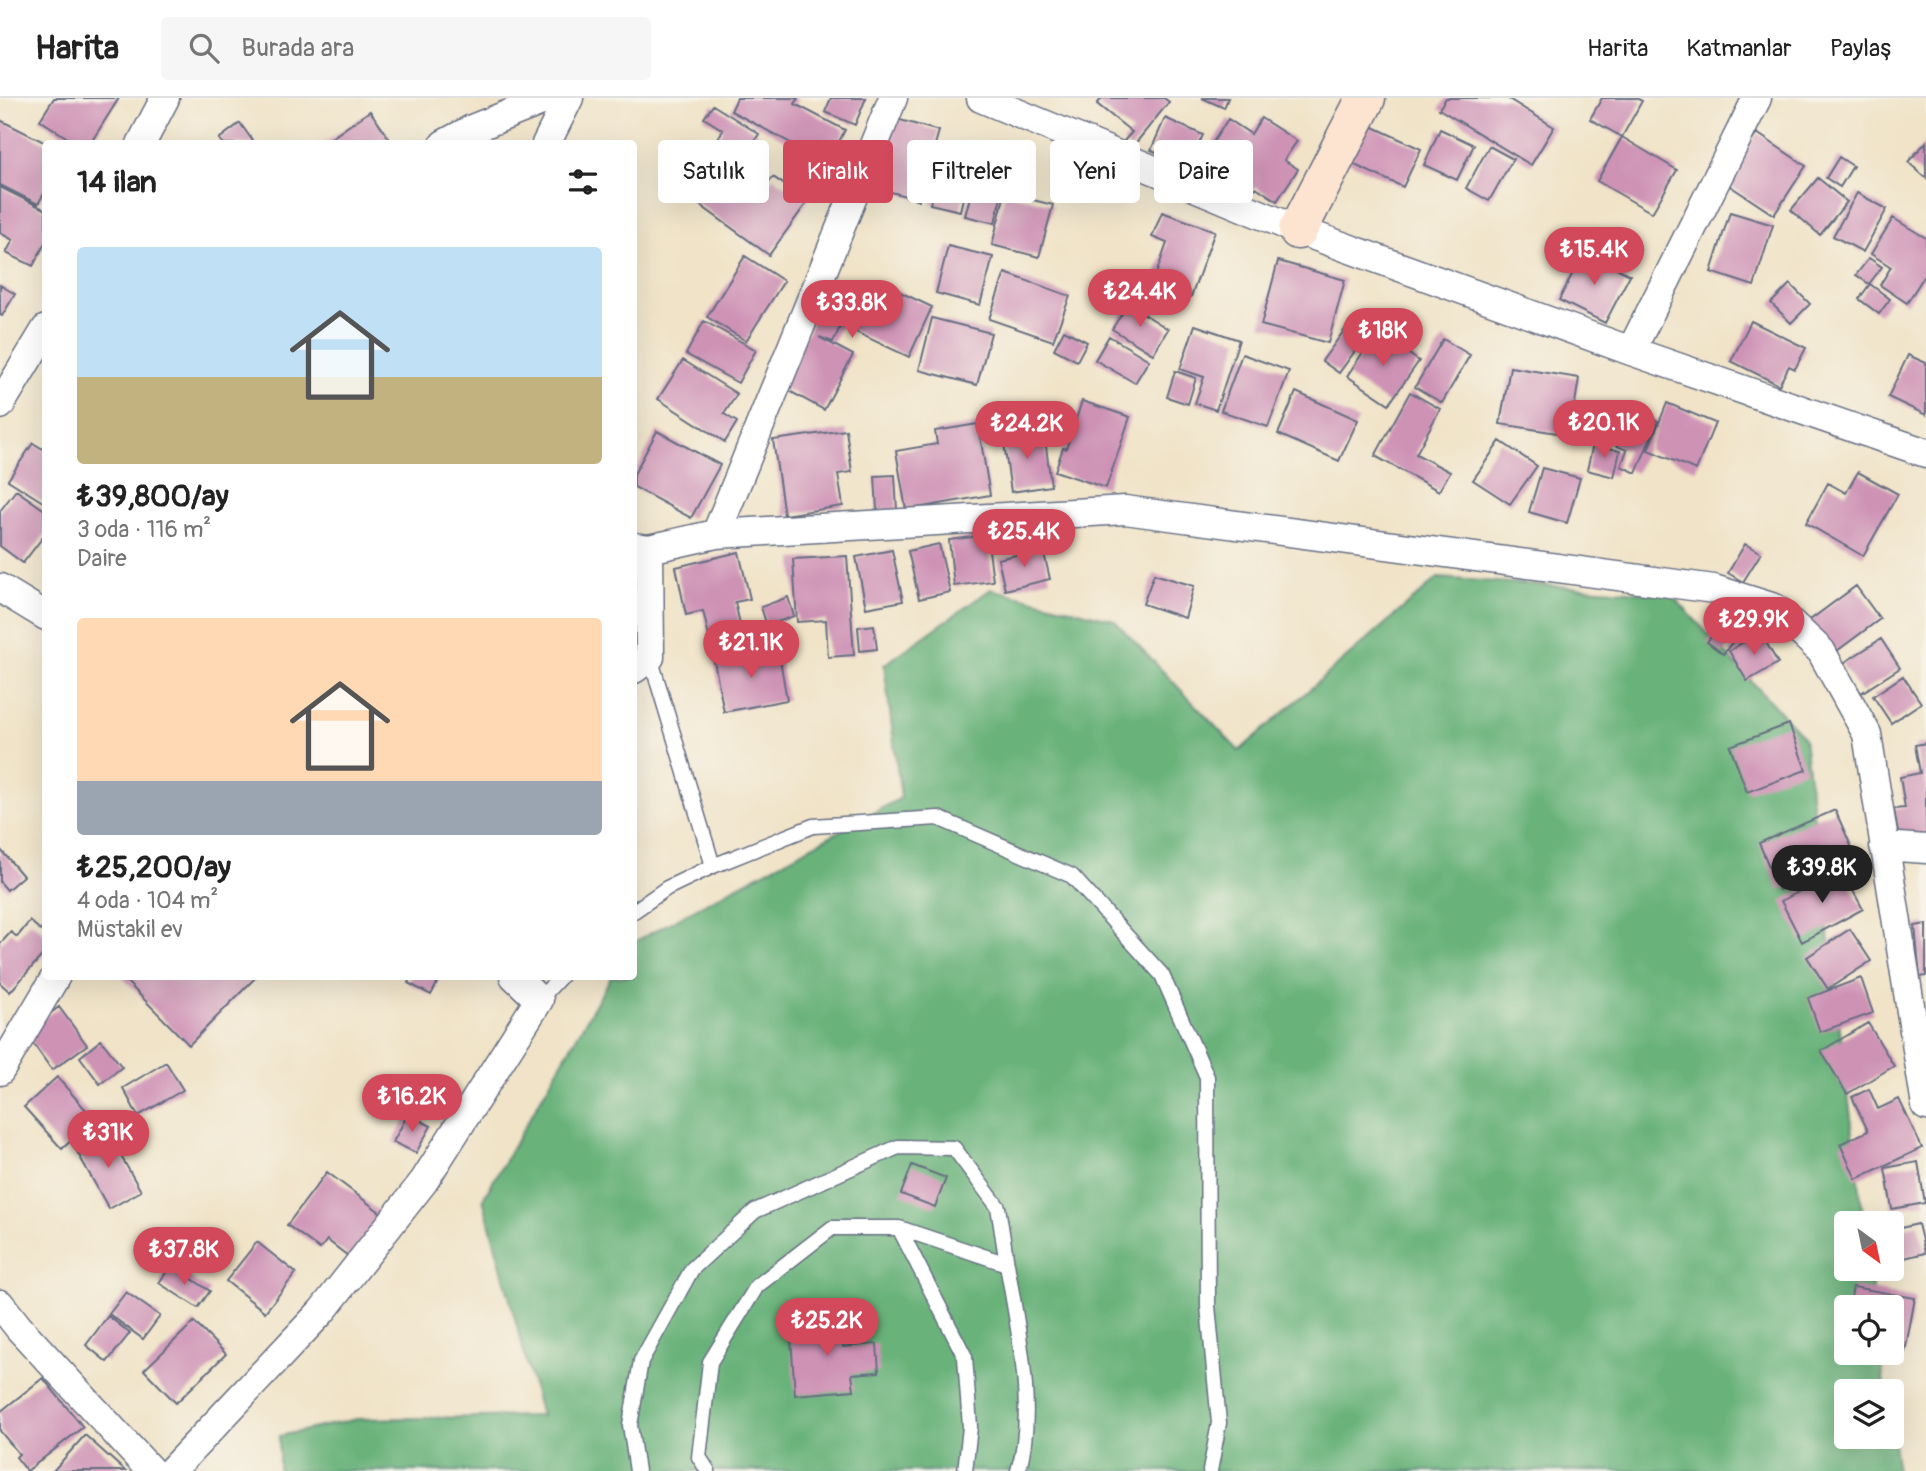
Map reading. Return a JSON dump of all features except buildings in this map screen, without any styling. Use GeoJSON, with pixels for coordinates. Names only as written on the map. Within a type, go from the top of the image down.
{"type":"FeatureCollection","features":[{"type":"Feature","properties":{"kind":"street"},"geometry":{"type":"LineString","coordinates":[[143,140],[165,98]]}},
{"type":"Feature","properties":{"kind":"street"},"geometry":{"type":"LineString","coordinates":[[451,140],[549,98]]}},
{"type":"Feature","properties":{"kind":"street"},"geometry":{"type":"LineString","coordinates":[[548,140],[569,98]]}},
{"type":"Feature","properties":{"kind":"street"},"geometry":{"type":"LineString","coordinates":[[716,534],[893,98]]}},
{"type":"Feature","properties":{"kind":"street"},"geometry":{"type":"LineString","coordinates":[[981,98],[1298,230],[1631,351],[1926,453]]}},
{"type":"Feature","properties":{"kind":"street"},"geometry":{"type":"LineString","coordinates":[[1298,230],[1366,98]]}},
{"type":"Feature","properties":{"kind":"street"},"geometry":{"type":"LineString","coordinates":[[1631,351],[1757,98]]}},
{"type":"Feature","properties":{"kind":"street"},"geometry":{"type":"LineString","coordinates":[[0,405],[42,342]]}},
{"type":"Feature","properties":{"kind":"street"},"geometry":{"type":"LineString","coordinates":[[642,663],[641,548],[716,534],[1125,510],[1714,589],[1775,608],[1821,651],[1867,734],[1926,1106]]}},
{"type":"Feature","properties":{"kind":"street"},"geometry":{"type":"LineString","coordinates":[[0,588],[42,614]]}},
{"type":"Feature","properties":{"kind":"street"},"geometry":{"type":"LineString","coordinates":[[1884,846],[1926,849]]}},
{"type":"Feature","properties":{"kind":"street"},"geometry":{"type":"LineString","coordinates":[[0,1071],[54,980]]}},
{"type":"Feature","properties":{"kind":"street"},"geometry":{"type":"LineString","coordinates":[[171,1471],[321,1311],[424,1181],[539,1000],[518,980]]}},
{"type":"Feature","properties":{"kind":"street"},"geometry":{"type":"LineString","coordinates":[[0,1304],[151,1471]]}},
{"type":"Feature","properties":{"kind":"lane"},"geometry":{"type":"LineString","coordinates":[[642,663],[713,866]]}},
{"type":"Feature","properties":{"kind":"lane"},"geometry":{"type":"LineString","coordinates":[[637,909],[667,888],[713,866],[813,826],[938,818],[1072,876],[1162,975],[1207,1077],[1208,1306],[1219,1423],[1210,1471]]}},
{"type":"Feature","properties":{"kind":"lane"},"geometry":{"type":"LineString","coordinates":[[539,1000],[557,980]]}},
{"type":"Feature","properties":{"kind":"lane"},"geometry":{"type":"LineString","coordinates":[[637,1471],[630,1425],[641,1361],[692,1269],[755,1212],[898,1147],[954,1148],[998,1207],[1024,1368],[1024,1450],[1018,1471]]}},
{"type":"Feature","properties":{"kind":"lane"},"geometry":{"type":"LineString","coordinates":[[708,1471],[699,1457],[710,1362],[757,1286],[832,1228],[899,1228],[1007,1264]]}},
{"type":"Feature","properties":{"kind":"lane"},"geometry":{"type":"LineString","coordinates":[[899,1228],[965,1357],[970,1427],[965,1471]]}},
{"type":"Feature","properties":{"kind":"green space"},"geometry":{"type":"Polygon","coordinates":[[[1438,578],[1671,594],[1804,738],[1863,1211],[1834,1211],[1834,1281],[1871,1281],[1873,1295],[1834,1295],[1834,1365],[1882,1365],[1883,1379],[1834,1379],[1834,1449],[1894,1449],[1897,1471],[279,1471],[279,1436],[357,1419],[541,1416],[483,1199],[609,980],[637,980],[637,940],[901,798],[884,665],[991,589],[1114,620],[1239,751],[1438,578]]]}}]}
